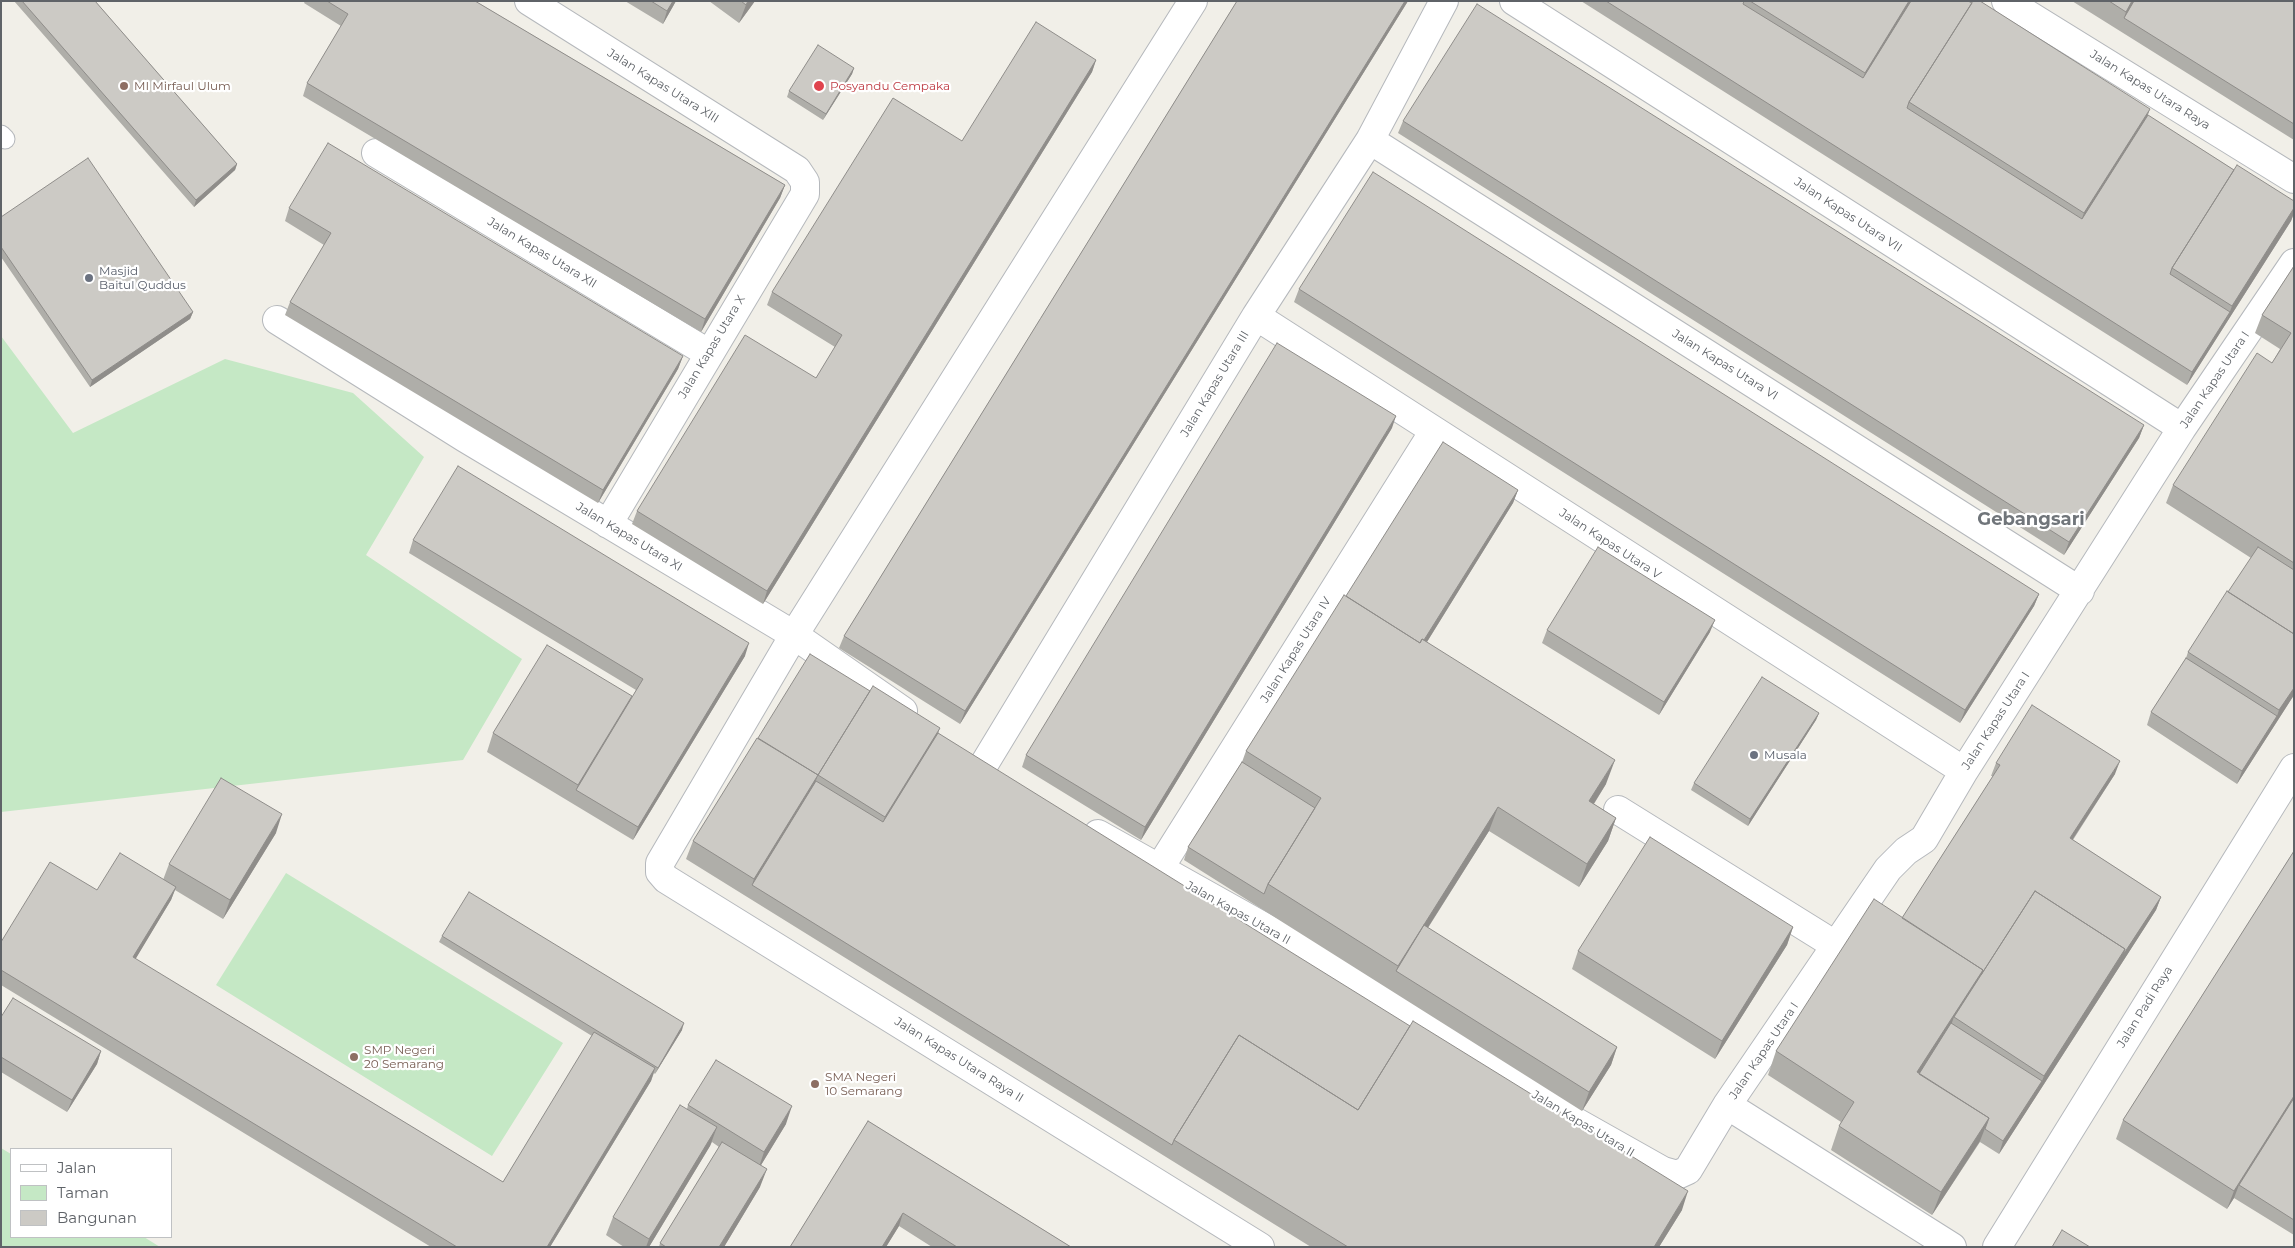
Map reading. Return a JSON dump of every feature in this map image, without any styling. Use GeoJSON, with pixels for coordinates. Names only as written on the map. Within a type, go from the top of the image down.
{"type":"FeatureCollection","features":[{"type":"Feature","properties":{"kind":"street","name":"Jalan Kapas Utara XIII"},"geometry":{"type":"LineString","coordinates":[[529,1],[797,170]]}},
{"type":"Feature","properties":{"kind":"street"},"geometry":{"type":"LineString","coordinates":[[926,726],[794,635],[1193,1]]}},
{"type":"Feature","properties":{"kind":"street","name":"Jalan Kapas Utara III"},"geometry":{"type":"LineString","coordinates":[[1008,781],[975,760],[1256,316],[1370,140],[1444,1]]}},
{"type":"Feature","properties":{"kind":"street","name":"Jalan Kapas Utara VII"},"geometry":{"type":"LineString","coordinates":[[1514,1],[2182,428]]}},
{"type":"Feature","properties":{"kind":"street","name":"Jalan Kapas Utara Raya"},"geometry":{"type":"LineString","coordinates":[[2006,1],[2294,179]]}},
{"type":"Feature","properties":{"kind":"street","name":"Jalan Kapas Utara VI"},"geometry":{"type":"LineString","coordinates":[[1370,140],[2080,591]]}},
{"type":"Feature","properties":{"kind":"street","name":"Jalan Kapas Utara XII"},"geometry":{"type":"LineString","coordinates":[[376,153],[708,353]]}},
{"type":"Feature","properties":{"kind":"street","name":"Jalan Kapas Utara X"},"geometry":{"type":"LineString","coordinates":[[608,524],[708,353],[805,194],[805,182],[797,170]]}},
{"type":"Feature","properties":{"kind":"street","name":"Jalan Kapas Utara I"},"geometry":{"type":"LineString","coordinates":[[1688,1170],[1727,1105],[1888,869],[1906,851],[1924,839],[1964,771],[2182,428],[2294,263]]}},
{"type":"Feature","properties":{"kind":"street","name":"Jalan Kapas Utara V"},"geometry":{"type":"LineString","coordinates":[[1256,316],[1964,771]]}},
{"type":"Feature","properties":{"kind":"street","name":"Jalan Kapas Utara XI"},"geometry":{"type":"LineString","coordinates":[[277,320],[465,438],[794,635]]}},
{"type":"Feature","properties":{"kind":"street","name":"Jalan Kapas Utara IV"},"geometry":{"type":"LineString","coordinates":[[1159,869],[1434,432]]}},
{"type":"Feature","properties":{"kind":"street","name":"Jalan Kapas Utara Raya II"},"geometry":{"type":"LineString","coordinates":[[794,635],[660,863],[660,872],[666,879],[1260,1247]]}},
{"type":"Feature","properties":{"kind":"street","name":"Jalan Padi Raya"},"geometry":{"type":"LineString","coordinates":[[1997,1247],[2294,768]]}},
{"type":"Feature","properties":{"kind":"street"},"geometry":{"type":"LineString","coordinates":[[1618,810],[1835,945]]}},
{"type":"Feature","properties":{"kind":"street","name":"Jalan Kapas Utara II"},"geometry":{"type":"LineString","coordinates":[[1075,820],[1372,988],[1576,1122],[1663,1171],[1677,1175],[1688,1170]]}},
{"type":"Feature","properties":{"kind":"street"},"geometry":{"type":"LineString","coordinates":[[1727,1105],[1952,1247]]}},
{"type":"Feature","properties":{"kind":"green space"},"geometry":{"type":"Polygon","coordinates":[[[1,336],[73,433],[225,359],[353,393],[424,457],[366,555],[522,659],[463,760],[1,812],[1,336]]]}},
{"type":"Feature","properties":{"kind":"green space"},"geometry":{"type":"Polygon","coordinates":[[[286,873],[563,1043],[492,1156],[216,985],[286,873]]]}},
{"type":"Feature","properties":{"kind":"green space"},"geometry":{"type":"Polygon","coordinates":[[[1,1148],[10,1153],[10,1238],[146,1238],[160,1247],[1,1247],[1,1148]]]}},
{"type":"Feature","properties":{"kind":"building","name":"MI Mirfaul Ulum"},"geometry":{"type":"Polygon","coordinates":[[[22,1],[95,1],[237,164],[196,200],[22,1]]]}},
{"type":"Feature","properties":{"kind":"building"},"geometry":{"type":"Polygon","coordinates":[[[327,1],[475,1],[785,185],[705,319],[307,83],[348,14],[327,1]]]}},
{"type":"Feature","properties":{"kind":"building"},"geometry":{"type":"Polygon","coordinates":[[[651,1],[673,1],[667,11],[651,1]]]}},
{"type":"Feature","properties":{"kind":"building"},"geometry":{"type":"Polygon","coordinates":[[[1237,1],[1405,1],[965,711],[844,636],[1237,1]]]}},
{"type":"Feature","properties":{"kind":"building"},"geometry":{"type":"Polygon","coordinates":[[[1606,1],[1744,1],[1743,4],[1863,78],[1911,1],[1968,1],[1972,3],[1907,108],[2082,219],[2148,115],[2234,170],[2170,274],[2230,312],[2192,372],[1606,1]]]}},
{"type":"Feature","properties":{"kind":"building"},"geometry":{"type":"Polygon","coordinates":[[[1750,1],[1909,1],[1865,73],[1750,1]]]}},
{"type":"Feature","properties":{"kind":"building"},"geometry":{"type":"Polygon","coordinates":[[[1973,1],[1980,1],[2150,109],[2084,213],[1909,102],[1973,1]]]}},
{"type":"Feature","properties":{"kind":"building"},"geometry":{"type":"Polygon","coordinates":[[[2109,1],[2132,1],[2126,12],[2109,1]]]}},
{"type":"Feature","properties":{"kind":"building"},"geometry":{"type":"Polygon","coordinates":[[[2134,1],[2294,1],[2294,124],[2124,18],[2134,1]]]}},
{"type":"Feature","properties":{"kind":"building"},"geometry":{"type":"Polygon","coordinates":[[[1477,4],[2144,425],[2069,542],[1403,121],[1477,4]]]}},
{"type":"Feature","properties":{"kind":"building"},"geometry":{"type":"Polygon","coordinates":[[[1036,22],[1096,60],[767,591],[637,511],[745,335],[816,378],[842,335],[772,292],[893,98],[962,141],[1036,22]]]}},
{"type":"Feature","properties":{"kind":"building","name":"Posyandu Cempaka"},"geometry":{"type":"Polygon","coordinates":[[[818,45],[854,68],[826,114],[789,91],[818,45]]]}},
{"type":"Feature","properties":{"kind":"building"},"geometry":{"type":"Polygon","coordinates":[[[328,143],[683,356],[603,490],[290,302],[331,233],[289,208],[328,143]]]}},
{"type":"Feature","properties":{"kind":"building","name":"Masjid Baitul Quddus"},"geometry":{"type":"Polygon","coordinates":[[[88,158],[193,312],[92,380],[1,247],[1,217],[88,158]]]}},
{"type":"Feature","properties":{"kind":"building"},"geometry":{"type":"Polygon","coordinates":[[[2237,165],[2294,201],[2294,208],[2232,306],[2172,268],[2237,165]]]}},
{"type":"Feature","properties":{"kind":"building"},"geometry":{"type":"Polygon","coordinates":[[[1373,172],[2039,594],[1965,710],[1299,289],[1373,172]]]}},
{"type":"Feature","properties":{"kind":"building"},"geometry":{"type":"Polygon","coordinates":[[[2294,266],[2294,563],[2173,485],[2257,353],[2272,363],[2291,333],[2262,315],[2294,266]]]}},
{"type":"Feature","properties":{"kind":"building"},"geometry":{"type":"Polygon","coordinates":[[[1277,343],[1396,416],[1145,827],[1026,755],[1277,343]]]}},
{"type":"Feature","properties":{"kind":"building"},"geometry":{"type":"Polygon","coordinates":[[[1443,442],[1518,490],[1424,640],[1422,639],[1420,643],[1346,596],[1443,442]]]}},
{"type":"Feature","properties":{"kind":"building"},"geometry":{"type":"Polygon","coordinates":[[[458,466],[749,643],[638,827],[576,790],[643,679],[413,540],[458,466]]]}},
{"type":"Feature","properties":{"kind":"building"},"geometry":{"type":"Polygon","coordinates":[[[1598,547],[1715,620],[1664,702],[1547,630],[1598,547]]]}},
{"type":"Feature","properties":{"kind":"building"},"geometry":{"type":"Polygon","coordinates":[[[2258,547],[2294,570],[2294,634],[2228,592],[2258,547]]]}},
{"type":"Feature","properties":{"kind":"building"},"geometry":{"type":"Polygon","coordinates":[[[2227,591],[2294,634],[2294,688],[2279,710],[2188,652],[2227,591]]]}},
{"type":"Feature","properties":{"kind":"building"},"geometry":{"type":"Polygon","coordinates":[[[1344,595],[1420,643],[1422,639],[1615,760],[1589,801],[1616,818],[1587,864],[1498,807],[1398,966],[1268,884],[1321,798],[1246,751],[1344,595]]]}},
{"type":"Feature","properties":{"kind":"building"},"geometry":{"type":"Polygon","coordinates":[[[547,645],[632,696],[578,785],[493,733],[547,645]]]}},
{"type":"Feature","properties":{"kind":"building"},"geometry":{"type":"Polygon","coordinates":[[[810,654],[870,691],[818,775],[758,738],[810,654]]]}},
{"type":"Feature","properties":{"kind":"building"},"geometry":{"type":"Polygon","coordinates":[[[2186,658],[2277,716],[2242,771],[2151,712],[2186,658]]]}},
{"type":"Feature","properties":{"kind":"building","name":"Musala"},"geometry":{"type":"Polygon","coordinates":[[[1762,677],[1819,713],[1750,819],[1694,783],[1762,677]]]}},
{"type":"Feature","properties":{"kind":"building"},"geometry":{"type":"Polygon","coordinates":[[[873,686],[940,728],[885,817],[818,775],[873,686]]]}},
{"type":"Feature","properties":{"kind":"building"},"geometry":{"type":"Polygon","coordinates":[[[2032,705],[2120,761],[2070,838],[2161,897],[2123,955],[2125,949],[2035,891],[1981,975],[1983,970],[1902,918],[2000,765],[1996,763],[2032,705]]]}},
{"type":"Feature","properties":{"kind":"building"},"geometry":{"type":"Polygon","coordinates":[[[938,733],[1410,1026],[1358,1110],[1239,1035],[1172,1145],[752,885],[816,781],[883,822],[938,733]]]}},
{"type":"Feature","properties":{"kind":"building"},"geometry":{"type":"Polygon","coordinates":[[[757,738],[818,775],[754,879],[693,841],[757,738]]]}},
{"type":"Feature","properties":{"kind":"building"},"geometry":{"type":"Polygon","coordinates":[[[1242,762],[1315,808],[1268,884],[1264,894],[1188,847],[1242,762]]]}},
{"type":"Feature","properties":{"kind":"building"},"geometry":{"type":"Polygon","coordinates":[[[221,778],[282,814],[230,900],[169,864],[221,778]]]}},
{"type":"Feature","properties":{"kind":"building"},"geometry":{"type":"Polygon","coordinates":[[[1650,837],[1793,927],[1722,1041],[1578,951],[1650,837]]]}},
{"type":"Feature","properties":{"kind":"building"},"geometry":{"type":"Polygon","coordinates":[[[2294,851],[2294,1096],[2234,1191],[2123,1120],[2294,851]]]}},
{"type":"Feature","properties":{"kind":"building"},"geometry":{"type":"Polygon","coordinates":[[[120,853],[176,887],[133,957],[503,1182],[594,1032],[655,1068],[547,1247],[457,1247],[1,970],[1,942],[50,862],[97,890],[120,853]]]}},
{"type":"Feature","properties":{"kind":"building"},"geometry":{"type":"Polygon","coordinates":[[[2035,891],[2125,949],[2044,1076],[1954,1017],[2035,891]]]}},
{"type":"Feature","properties":{"kind":"building"},"geometry":{"type":"Polygon","coordinates":[[[469,892],[684,1023],[658,1068],[442,936],[469,892]]]}},
{"type":"Feature","properties":{"kind":"building"},"geometry":{"type":"Polygon","coordinates":[[[1874,899],[1983,970],[1917,1072],[1989,1118],[1941,1192],[1839,1126],[1854,1102],[1776,1051],[1874,899]]]}},
{"type":"Feature","properties":{"kind":"building"},"geometry":{"type":"Polygon","coordinates":[[[1424,925],[1617,1047],[1589,1092],[1396,971],[1424,925]]]}},
{"type":"Feature","properties":{"kind":"building"},"geometry":{"type":"Polygon","coordinates":[[[13,998],[101,1051],[72,1100],[1,1057],[1,1017],[13,998]]]}},
{"type":"Feature","properties":{"kind":"building"},"geometry":{"type":"Polygon","coordinates":[[[1413,1021],[1688,1191],[1654,1247],[1348,1247],[1174,1140],[1239,1035],[1358,1110],[1413,1021]]]}},
{"type":"Feature","properties":{"kind":"building"},"geometry":{"type":"Polygon","coordinates":[[[1951,1023],[2042,1081],[2003,1141],[1985,1129],[1989,1118],[1919,1074],[1951,1023]]]}},
{"type":"Feature","properties":{"kind":"building"},"geometry":{"type":"Polygon","coordinates":[[[716,1060],[792,1106],[764,1152],[688,1105],[716,1060]]]}},
{"type":"Feature","properties":{"kind":"building"},"geometry":{"type":"Polygon","coordinates":[[[2294,1098],[2294,1220],[2239,1185],[2294,1098]]]}},
{"type":"Feature","properties":{"kind":"building"},"geometry":{"type":"Polygon","coordinates":[[[680,1105],[717,1127],[649,1239],[613,1217],[680,1105]]]}},
{"type":"Feature","properties":{"kind":"building"},"geometry":{"type":"Polygon","coordinates":[[[868,1121],[1071,1247],[957,1247],[903,1213],[882,1247],[790,1247],[868,1121]]]}},
{"type":"Feature","properties":{"kind":"building"},"geometry":{"type":"Polygon","coordinates":[[[722,1142],[767,1169],[719,1247],[666,1247],[660,1243],[722,1142]]]}},
{"type":"Feature","properties":{"kind":"building"},"geometry":{"type":"Polygon","coordinates":[[[2062,1230],[2090,1247],[2052,1247],[2062,1230]]]}},
{"type":"Feature","properties":{"kind":"place","name":"MI Mirfaul Ulum"},"geometry":{"type":"Point","coordinates":[124,86]}},
{"type":"Feature","properties":{"kind":"place","name":"Posyandu Cempaka"},"geometry":{"type":"Point","coordinates":[819,86]}},
{"type":"Feature","properties":{"kind":"place","name":"Masjid Baitul Quddus"},"geometry":{"type":"Point","coordinates":[89,278]}},
{"type":"Feature","properties":{"kind":"place","name":"Musala"},"geometry":{"type":"Point","coordinates":[1754,755]}},
{"type":"Feature","properties":{"kind":"place","name":"SMP Negeri 20 Semarang"},"geometry":{"type":"Point","coordinates":[354,1057]}},
{"type":"Feature","properties":{"kind":"place","name":"SMA Negeri 10 Semarang"},"geometry":{"type":"Point","coordinates":[815,1084]}},
{"type":"Feature","properties":{"kind":"district","name":"Gebangsari"},"geometry":{"type":"Point","coordinates":[2031,520]}}]}
